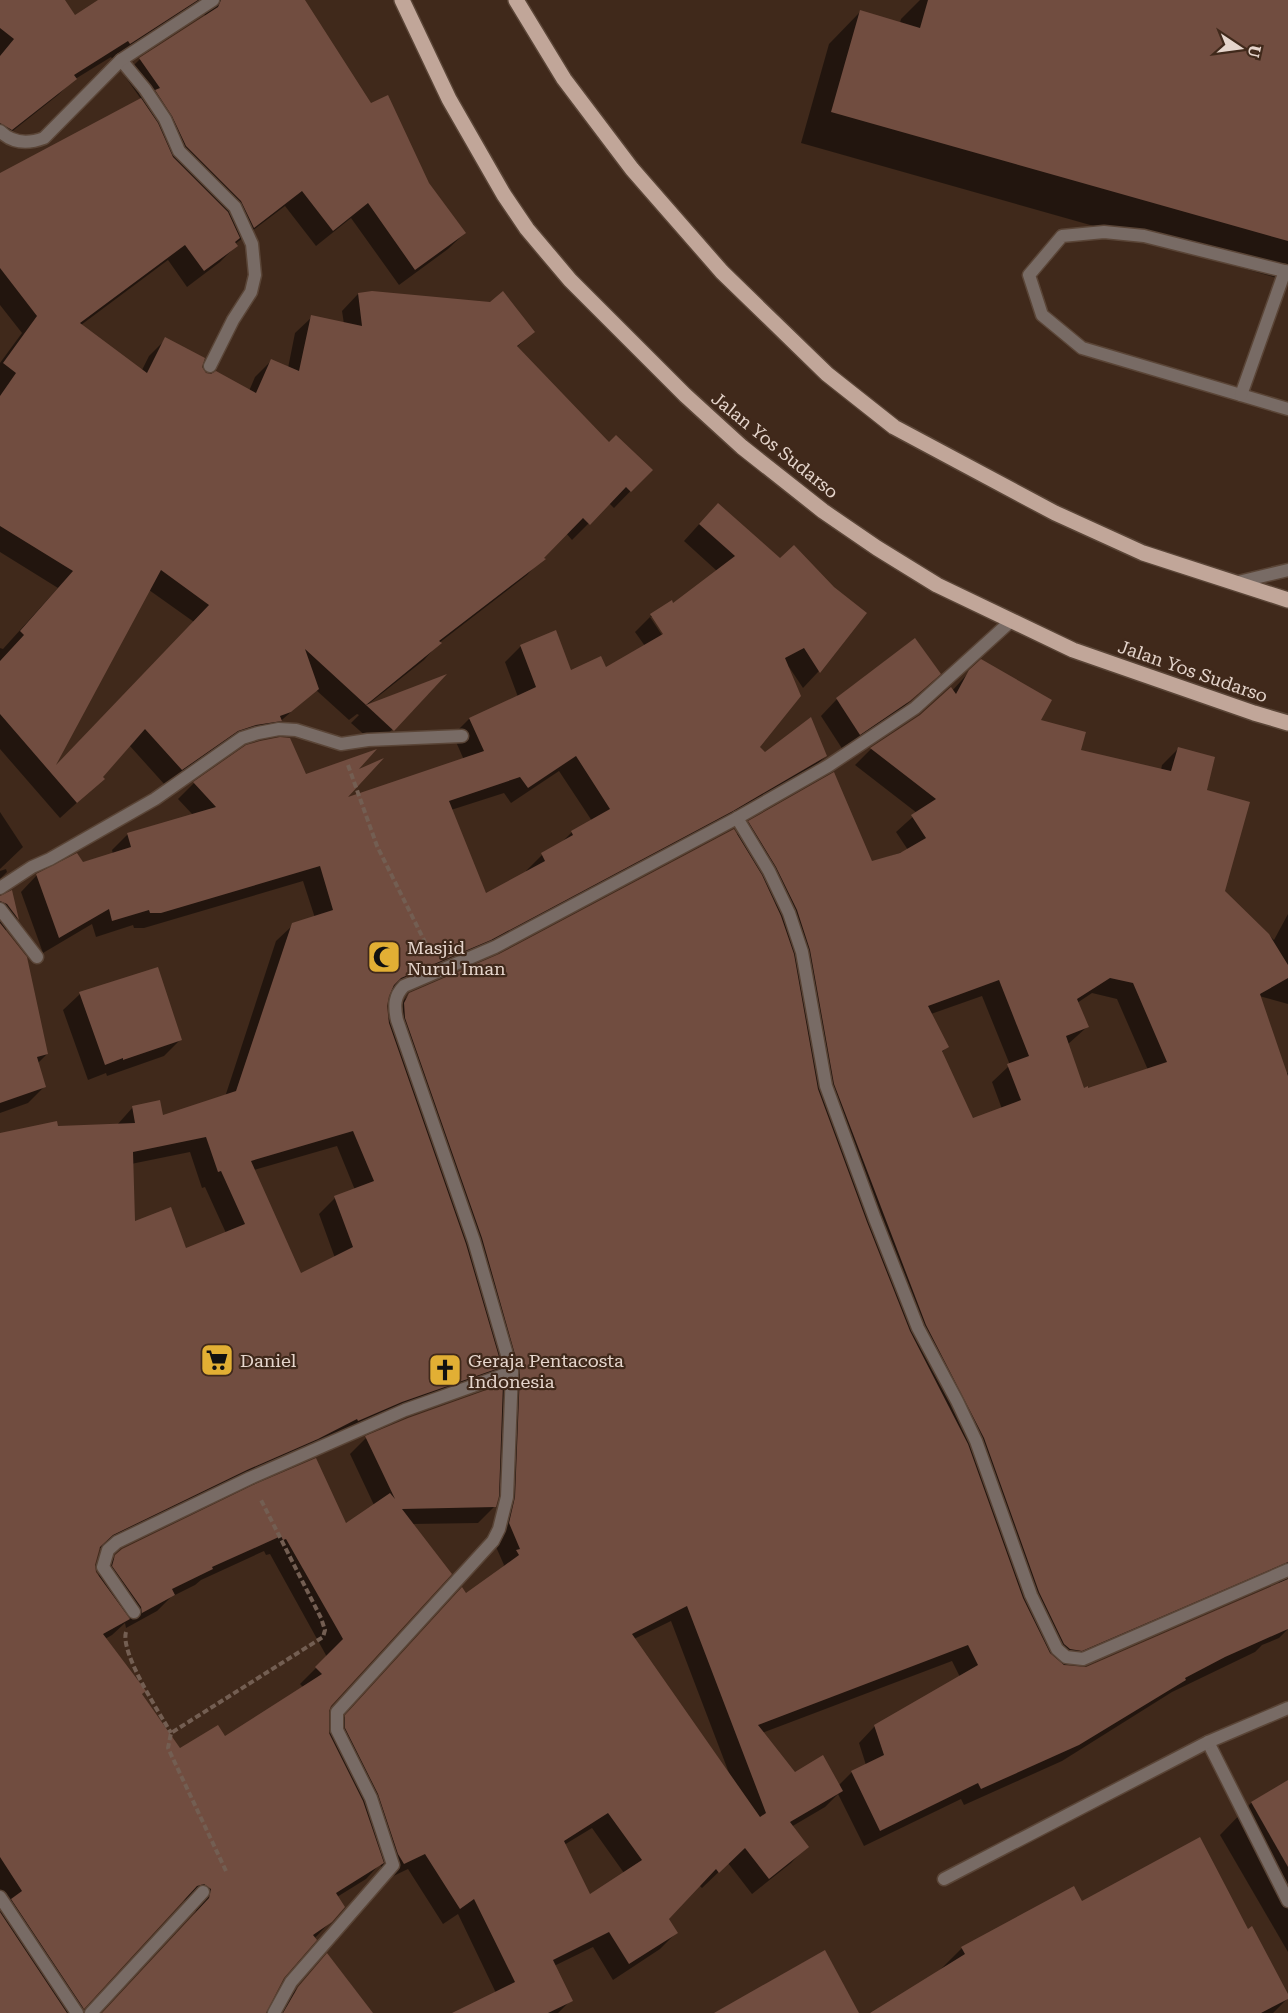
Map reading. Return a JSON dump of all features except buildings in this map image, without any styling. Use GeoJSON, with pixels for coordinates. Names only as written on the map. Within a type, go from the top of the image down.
{"type":"FeatureCollection","features":[{"type":"Feature","properties":{"kind":"main road","name":"Jalan Yos Sudarso"},"geometry":{"type":"LineString","coordinates":[[402,0],[449,99],[504,195],[527,229],[570,280],[685,395],[734,440],[823,511],[877,548],[938,585],[1073,650],[1288,723]]}},
{"type":"Feature","properties":{"kind":"main road"},"geometry":{"type":"LineString","coordinates":[[516,0],[564,79],[632,169],[722,272],[827,374],[894,427],[1055,513],[1143,553],[1288,600]]}},
{"type":"Feature","properties":{"kind":"street"},"geometry":{"type":"LineString","coordinates":[[0,131],[16,141],[32,143],[44,138],[121,60],[213,0]]}},
{"type":"Feature","properties":{"kind":"street"},"geometry":{"type":"LineString","coordinates":[[121,60],[145,89],[165,119],[179,151],[235,207],[252,244],[255,275],[251,292],[233,320],[210,366]]}},
{"type":"Feature","properties":{"kind":"street"},"geometry":{"type":"LineString","coordinates":[[1241,395],[1286,272],[1144,236],[1104,232],[1062,236],[1029,275],[1042,315],[1082,348],[1288,409]]}},
{"type":"Feature","properties":{"kind":"street"},"geometry":{"type":"LineString","coordinates":[[1233,583],[1288,570]]}},
{"type":"Feature","properties":{"kind":"street"},"geometry":{"type":"LineString","coordinates":[[274,2013],[291,1982],[393,1865],[371,1798],[337,1730],[338,1712],[493,1541],[499,1529],[507,1497],[512,1372],[474,1241],[394,1009],[396,996],[404,986],[439,969],[495,947],[737,818],[828,766],[915,708],[1011,621]]}},
{"type":"Feature","properties":{"kind":"street"},"geometry":{"type":"LineString","coordinates":[[0,888],[32,867],[155,799],[242,738],[279,729],[296,730],[341,744],[368,740],[462,736]]}},
{"type":"Feature","properties":{"kind":"street"},"geometry":{"type":"LineString","coordinates":[[737,818],[769,871],[789,913],[802,952],[826,1086],[879,1229],[918,1328],[976,1441],[1031,1595],[1057,1649],[1066,1657],[1083,1659],[1288,1570]]}},
{"type":"Feature","properties":{"kind":"street"},"geometry":{"type":"LineString","coordinates":[[0,909],[37,957]]}},
{"type":"Feature","properties":{"kind":"street"},"geometry":{"type":"LineString","coordinates":[[134,1612],[103,1567],[108,1550],[117,1542],[250,1478],[405,1410],[512,1372]]}},
{"type":"Feature","properties":{"kind":"street"},"geometry":{"type":"LineString","coordinates":[[944,1880],[1208,1742],[1288,1708]]}},
{"type":"Feature","properties":{"kind":"street"},"geometry":{"type":"LineString","coordinates":[[1208,1742],[1288,1901]]}},
{"type":"Feature","properties":{"kind":"street"},"geometry":{"type":"LineString","coordinates":[[91,2013],[203,1892]]}},
{"type":"Feature","properties":{"kind":"street"},"geometry":{"type":"LineString","coordinates":[[0,1897],[77,2013]]}},
{"type":"Feature","properties":{"kind":"path"},"geometry":{"type":"LineString","coordinates":[[341,744],[377,846],[439,969]]}},
{"type":"Feature","properties":{"kind":"path"},"geometry":{"type":"LineString","coordinates":[[171,1733],[323,1636],[325,1630],[250,1478]]}},
{"type":"Feature","properties":{"kind":"path"},"geometry":{"type":"LineString","coordinates":[[134,1612],[124,1640],[129,1657],[171,1733],[168,1748],[226,1871]]}},
{"type":"Feature","properties":{"kind":"place","name":"Masjid Nurul Iman"},"geometry":{"type":"Point","coordinates":[384,957]}},
{"type":"Feature","properties":{"kind":"place","name":"Daniel"},"geometry":{"type":"Point","coordinates":[217,1360]}},
{"type":"Feature","properties":{"kind":"place","name":"Geraja Pentacosta Indonesia"},"geometry":{"type":"Point","coordinates":[445,1370]}}]}
